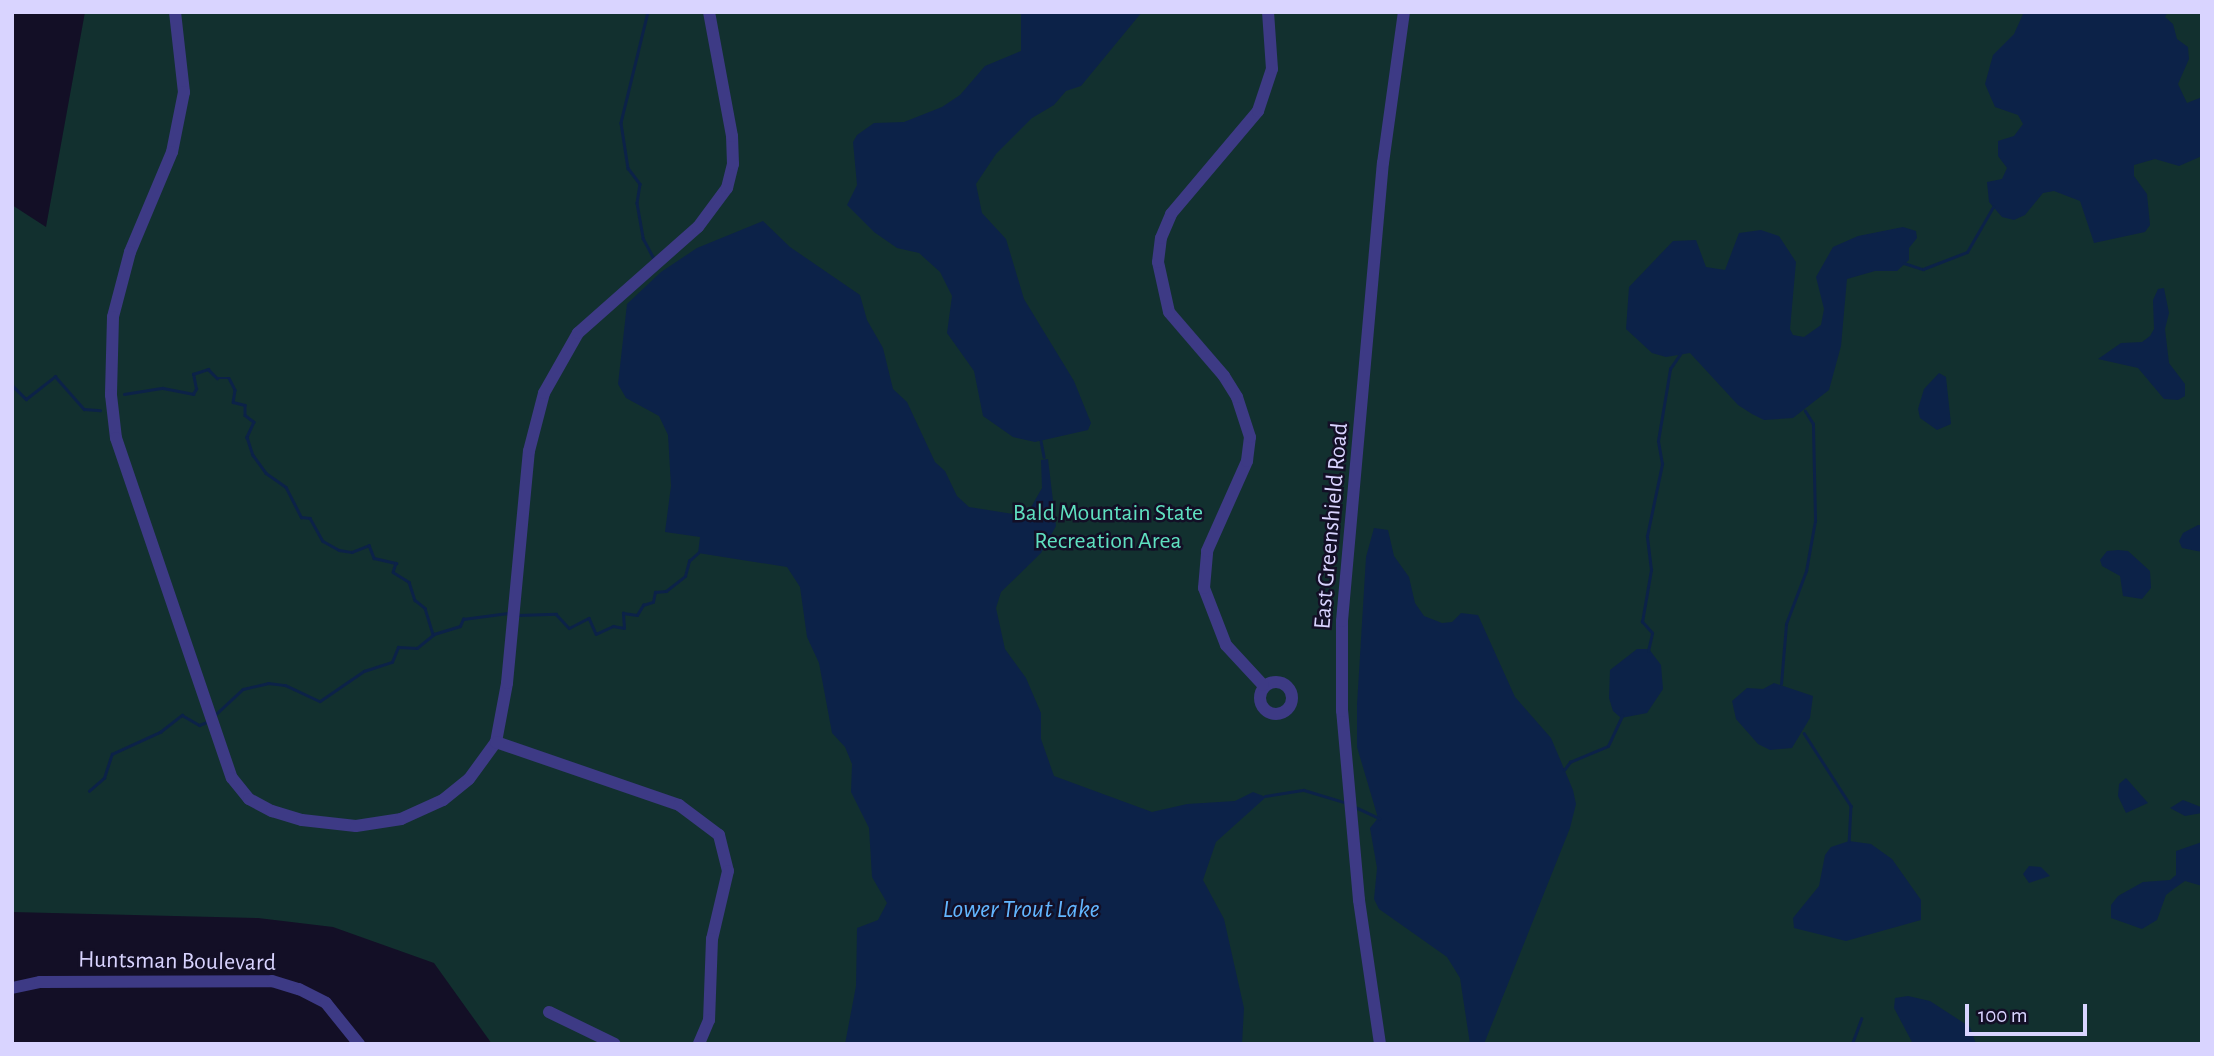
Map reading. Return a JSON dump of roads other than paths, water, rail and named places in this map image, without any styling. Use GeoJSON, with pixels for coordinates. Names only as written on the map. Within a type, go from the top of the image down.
{"type":"FeatureCollection","features":[{"type":"Feature","properties":{"kind":"street"},"geometry":{"type":"LineString","coordinates":[[175,12],[184,92],[172,152],[130,252],[113,317],[111,395],[117,438],[232,778],[249,799],[272,811],[302,820],[356,826],[401,819],[443,800],[469,779],[496,742],[507,683],[529,451],[544,393],[578,332],[698,227],[727,188],[733,164],[732,136],[709,12]]}},
{"type":"Feature","properties":{"kind":"street"},"geometry":{"type":"LineString","coordinates":[[1262,685],[1226,645],[1203,588],[1207,551],[1247,461],[1250,437],[1237,397],[1224,376],[1169,312],[1158,262],[1161,238],[1171,214],[1258,111],[1272,69],[1268,12]]}},
{"type":"Feature","properties":{"kind":"street","name":"East Greenshield Road"},"geometry":{"type":"LineString","coordinates":[[1380,1044],[1359,900],[1342,711],[1342,621],[1383,163],[1404,12]]}},
{"type":"Feature","properties":{"kind":"street"},"geometry":{"type":"LineString","coordinates":[[496,742],[679,805],[719,835],[728,871],[712,939],[709,1020],[699,1044]]}},
{"type":"Feature","properties":{"kind":"street","name":"Huntsman Boulevard"},"geometry":{"type":"LineString","coordinates":[[12,988],[40,982],[272,981],[326,1003],[359,1044]]}},
{"type":"Feature","properties":{"kind":"street"},"geometry":{"type":"LineString","coordinates":[[549,1012],[615,1044]]}},
{"type":"Feature","properties":{"kind":"water"},"geometry":{"type":"Polygon","coordinates":[[[1021,12],[1142,12],[1081,86],[1066,91],[1054,105],[1032,118],[996,154],[976,184],[982,213],[1006,239],[1024,299],[1074,381],[1091,423],[1088,430],[1035,442],[1013,437],[983,416],[974,371],[947,333],[952,296],[940,272],[919,253],[897,248],[874,232],[847,205],[857,185],[853,142],[857,135],[874,123],[904,122],[942,107],[960,95],[985,66],[1021,51],[1021,12]]]}},
{"type":"Feature","properties":{"kind":"water"},"geometry":{"type":"Polygon","coordinates":[[[2024,12],[2168,12],[2165,17],[2173,24],[2177,39],[2188,47],[2189,59],[2178,84],[2187,103],[2202,97],[2202,156],[2179,166],[2155,159],[2134,165],[2134,176],[2147,194],[2150,225],[2145,232],[2094,243],[2080,201],[2054,191],[2043,193],[2025,215],[2014,220],[2002,217],[1989,202],[1987,182],[2002,179],[2007,168],[1998,156],[1998,141],[2014,136],[2023,124],[2018,115],[1995,107],[1985,84],[1993,55],[2014,34],[2024,12]]]}},
{"type":"Feature","properties":{"kind":"water","name":"Lower Trout Lake"},"geometry":{"type":"Polygon","coordinates":[[[763,221],[790,247],[860,295],[867,320],[883,348],[893,389],[907,402],[935,462],[945,471],[957,496],[969,507],[1026,516],[1042,488],[1041,460],[1048,459],[1056,526],[1041,553],[1001,592],[996,608],[1005,649],[1026,678],[1041,713],[1041,739],[1054,776],[1152,812],[1187,804],[1235,801],[1253,792],[1266,797],[1216,842],[1203,880],[1224,919],[1244,1008],[1242,1044],[845,1044],[856,986],[857,928],[878,920],[887,903],[872,877],[869,828],[851,792],[852,764],[845,747],[832,733],[819,663],[807,637],[800,587],[787,567],[698,553],[700,537],[665,532],[671,486],[668,435],[659,416],[626,398],[618,384],[627,304],[661,272],[697,248],[763,221]]]}},
{"type":"Feature","properties":{"kind":"water"},"geometry":{"type":"Polygon","coordinates":[[[1903,227],[1916,231],[1917,238],[1909,248],[1909,260],[1897,271],[1875,271],[1847,279],[1841,346],[1829,390],[1793,418],[1764,420],[1752,414],[1738,405],[1690,353],[1666,357],[1652,353],[1626,329],[1629,287],[1673,241],[1696,240],[1706,267],[1725,270],[1739,233],[1761,230],[1779,236],[1796,262],[1790,329],[1793,335],[1804,337],[1821,325],[1824,309],[1816,277],[1833,247],[1858,236],[1903,227]]]}},
{"type":"Feature","properties":{"kind":"water"},"geometry":{"type":"Polygon","coordinates":[[[2164,288],[2169,313],[2165,329],[2169,363],[2185,384],[2185,396],[2178,400],[2164,399],[2138,368],[2098,359],[2121,343],[2142,342],[2150,336],[2154,329],[2153,300],[2158,289],[2164,288]]]}},
{"type":"Feature","properties":{"kind":"water"},"geometry":{"type":"Polygon","coordinates":[[[1939,373],[1946,377],[1951,424],[1937,430],[1920,418],[1918,409],[1924,389],[1939,373]]]}},
{"type":"Feature","properties":{"kind":"water"},"geometry":{"type":"Polygon","coordinates":[[[2202,525],[2202,552],[2182,548],[2179,541],[2183,533],[2202,525]]]}},
{"type":"Feature","properties":{"kind":"water"},"geometry":{"type":"Polygon","coordinates":[[[1374,528],[1388,530],[1394,556],[1409,577],[1415,603],[1424,616],[1442,623],[1452,622],[1461,613],[1478,615],[1515,697],[1551,738],[1573,790],[1576,804],[1570,828],[1484,1044],[1470,1044],[1460,978],[1447,957],[1379,909],[1374,899],[1377,868],[1370,828],[1378,818],[1357,747],[1357,705],[1366,557],[1374,528]]]}},
{"type":"Feature","properties":{"kind":"water"},"geometry":{"type":"Polygon","coordinates":[[[2107,551],[2128,551],[2150,571],[2151,588],[2142,599],[2123,596],[2120,576],[2102,566],[2100,560],[2107,551]]]}},
{"type":"Feature","properties":{"kind":"water"},"geometry":{"type":"Polygon","coordinates":[[[1637,649],[1649,649],[1661,665],[1663,689],[1647,713],[1621,718],[1613,711],[1609,698],[1610,670],[1637,649]]]}},
{"type":"Feature","properties":{"kind":"water"},"geometry":{"type":"Polygon","coordinates":[[[1774,683],[1813,696],[1810,718],[1792,748],[1770,750],[1758,744],[1736,719],[1732,701],[1747,688],[1763,689],[1774,683]]]}},
{"type":"Feature","properties":{"kind":"water"},"geometry":{"type":"Polygon","coordinates":[[[2126,778],[2148,803],[2126,813],[2118,796],[2119,784],[2126,778]]]}},
{"type":"Feature","properties":{"kind":"water"},"geometry":{"type":"Polygon","coordinates":[[[2183,800],[2201,807],[2202,813],[2185,816],[2170,808],[2183,800]]]}},
{"type":"Feature","properties":{"kind":"water"},"geometry":{"type":"Polygon","coordinates":[[[1849,841],[1871,844],[1892,859],[1921,900],[1921,920],[1846,941],[1794,928],[1793,918],[1819,886],[1825,855],[1831,847],[1849,841]]]}},
{"type":"Feature","properties":{"kind":"water"},"geometry":{"type":"Polygon","coordinates":[[[2202,842],[2202,886],[2185,881],[2175,888],[2166,895],[2157,920],[2142,929],[2111,918],[2111,905],[2118,896],[2143,882],[2170,880],[2176,875],[2176,851],[2202,842]]]}},
{"type":"Feature","properties":{"kind":"water"},"geometry":{"type":"Polygon","coordinates":[[[2029,866],[2041,867],[2050,876],[2029,883],[2023,874],[2029,866]]]}},
{"type":"Feature","properties":{"kind":"water"},"geometry":{"type":"Polygon","coordinates":[[[1908,996],[1930,1001],[1970,1027],[1976,1044],[1913,1044],[1894,1008],[1895,998],[1908,996]]]}},
{"type":"Feature","properties":{"kind":"waterway"},"geometry":{"type":"LineString","coordinates":[[648,12],[621,123],[628,168],[640,184],[637,203],[643,238],[654,259]]}},
{"type":"Feature","properties":{"kind":"waterway"},"geometry":{"type":"LineString","coordinates":[[1904,263],[1923,269],[1967,252],[1993,207]]}},
{"type":"Feature","properties":{"kind":"waterway"},"geometry":{"type":"LineString","coordinates":[[1648,651],[1652,633],[1642,622],[1651,570],[1647,536],[1662,464],[1658,441],[1670,369],[1680,354]]}},
{"type":"Feature","properties":{"kind":"waterway"},"geometry":{"type":"LineString","coordinates":[[124,394],[163,388],[193,394],[196,389],[193,374],[208,369],[217,378],[229,378],[235,390],[233,402],[245,405],[245,415],[254,422],[247,437],[253,455],[266,473],[286,487],[301,517],[310,518],[323,541],[339,550],[352,552],[369,545],[374,558],[396,563],[393,572],[409,582],[415,600],[425,608],[433,635]]}},
{"type":"Feature","properties":{"kind":"waterway"},"geometry":{"type":"LineString","coordinates":[[12,385],[26,399],[55,376],[84,409],[100,410]]}},
{"type":"Feature","properties":{"kind":"waterway"},"geometry":{"type":"LineString","coordinates":[[1781,684],[1786,624],[1806,571],[1815,521],[1813,424],[1805,411]]}},
{"type":"Feature","properties":{"kind":"waterway"},"geometry":{"type":"LineString","coordinates":[[1041,441],[1044,457]]}},
{"type":"Feature","properties":{"kind":"waterway"},"geometry":{"type":"LineString","coordinates":[[518,615],[556,614],[569,628],[589,618],[596,634],[613,626],[624,628],[623,613],[637,615],[643,605],[653,602],[655,592],[666,591],[685,576],[689,561],[698,553]]}},
{"type":"Feature","properties":{"kind":"waterway"},"geometry":{"type":"LineString","coordinates":[[215,715],[243,689],[268,683],[285,685],[320,701],[364,671],[392,662],[398,647],[417,648],[434,634],[460,626],[463,619],[508,613]]}},
{"type":"Feature","properties":{"kind":"waterway"},"geometry":{"type":"LineString","coordinates":[[89,791],[104,778],[112,754],[160,732],[182,715],[199,725],[207,722]]}},
{"type":"Feature","properties":{"kind":"waterway"},"geometry":{"type":"LineString","coordinates":[[1564,770],[1570,762],[1608,746],[1622,716]]}},
{"type":"Feature","properties":{"kind":"waterway"},"geometry":{"type":"LineString","coordinates":[[1804,733],[1851,806],[1849,841]]}},
{"type":"Feature","properties":{"kind":"waterway"},"geometry":{"type":"LineString","coordinates":[[1265,796],[1304,790],[1347,803]]}},
{"type":"Feature","properties":{"kind":"waterway"},"geometry":{"type":"LineString","coordinates":[[1353,806],[1379,818]]}},
{"type":"Feature","properties":{"kind":"waterway"},"geometry":{"type":"LineString","coordinates":[[1852,1044],[1861,1019]]}},
{"type":"Feature","properties":{"kind":"park label","name":"Bald Mountain State Recreation Area"},"geometry":{"type":"Point","coordinates":[1108,528]}}]}
